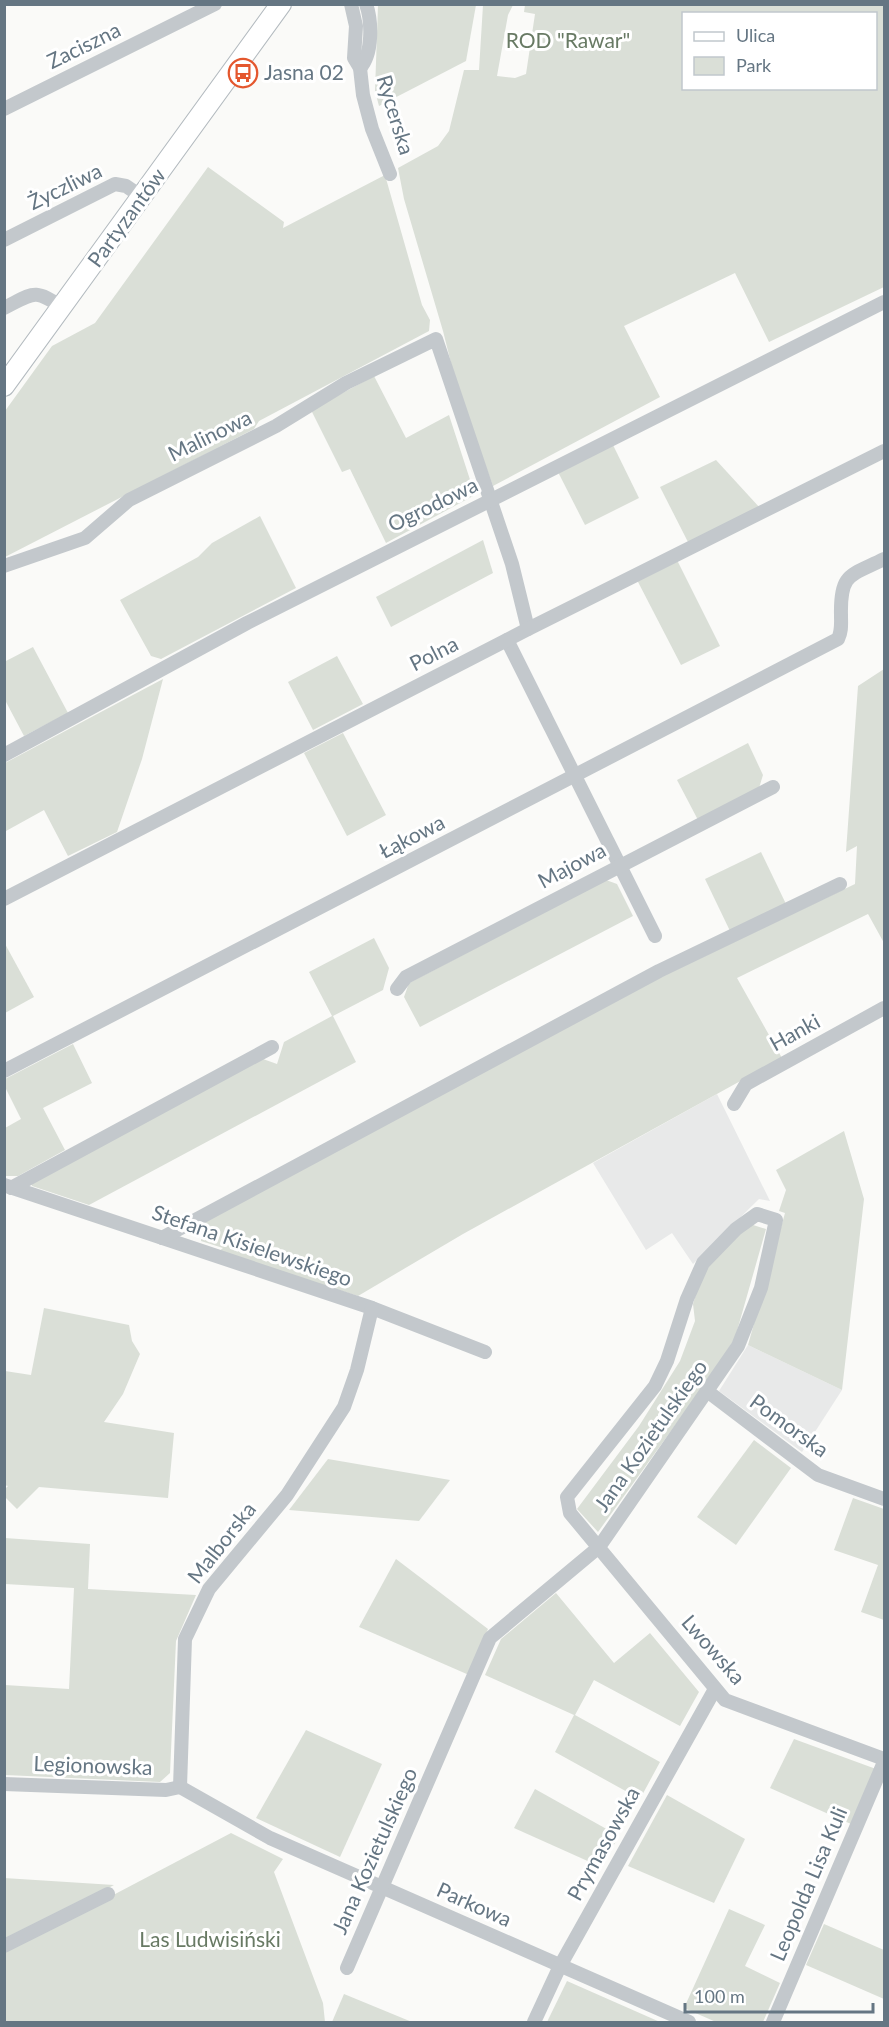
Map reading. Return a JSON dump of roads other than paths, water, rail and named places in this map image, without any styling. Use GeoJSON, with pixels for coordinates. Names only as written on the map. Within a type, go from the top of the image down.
{"type":"FeatureCollection","features":[{"type":"Feature","properties":{"kind":"street","name":"Zaciszna"},"geometry":{"type":"LineString","coordinates":[[4,109],[215,4]]}},
{"type":"Feature","properties":{"kind":"street","name":"Partyzantów"},"geometry":{"type":"LineString","coordinates":[[4,386],[281,4]]}},
{"type":"Feature","properties":{"kind":"street","name":"Partyzantów"},"geometry":{"type":"LineString","coordinates":[[250,49],[268,37],[297,4]]}},
{"type":"Feature","properties":{"kind":"street","name":"Rycerska"},"geometry":{"type":"LineString","coordinates":[[351,4],[356,26],[354,58],[360,68],[367,110],[390,174]]}},
{"type":"Feature","properties":{"kind":"street","name":"Rycerska"},"geometry":{"type":"LineString","coordinates":[[360,68],[366,60],[370,27],[366,4]]}},
{"type":"Feature","properties":{"kind":"street","name":"Życzliwa"},"geometry":{"type":"LineString","coordinates":[[4,240],[115,184],[126,186],[142,197]]}},
{"type":"Feature","properties":{"kind":"street"},"geometry":{"type":"LineString","coordinates":[[4,308],[35,294],[44,295],[62,307]]}},
{"type":"Feature","properties":{"kind":"street","name":"Ogrodowa"},"geometry":{"type":"LineString","coordinates":[[4,755],[247,622],[885,302]]}},
{"type":"Feature","properties":{"kind":"street","name":"Malinowa"},"geometry":{"type":"LineString","coordinates":[[4,566],[86,538],[129,500],[276,426],[346,383],[436,339],[492,500]]}},
{"type":"Feature","properties":{"kind":"street","name":"Polna"},"geometry":{"type":"LineString","coordinates":[[4,899],[528,629],[885,451]]}},
{"type":"Feature","properties":{"kind":"street"},"geometry":{"type":"LineString","coordinates":[[492,500],[512,564],[528,629]]}},
{"type":"Feature","properties":{"kind":"street","name":"Łąkowa"},"geometry":{"type":"LineString","coordinates":[[4,1071],[838,639],[841,624],[840,592],[850,576],[885,559]]}},
{"type":"Feature","properties":{"kind":"street"},"geometry":{"type":"LineString","coordinates":[[507,640],[655,936]]}},
{"type":"Feature","properties":{"kind":"street","name":"Majowa"},"geometry":{"type":"LineString","coordinates":[[397,988],[406,977],[772,787]]}},
{"type":"Feature","properties":{"kind":"street"},"geometry":{"type":"LineString","coordinates":[[162,1238],[659,971],[840,884]]}},
{"type":"Feature","properties":{"kind":"street","name":"Hanki"},"geometry":{"type":"LineString","coordinates":[[734,1104],[746,1084],[885,1008]]}},
{"type":"Feature","properties":{"kind":"street"},"geometry":{"type":"LineString","coordinates":[[8,1187],[272,1047]]}},
{"type":"Feature","properties":{"kind":"street","name":"Stefana Kisielewskiego"},"geometry":{"type":"LineString","coordinates":[[8,1187],[372,1308],[484,1352]]}},
{"type":"Feature","properties":{"kind":"street","name":"Jana Kozietulskiego"},"geometry":{"type":"LineString","coordinates":[[346,1968],[490,1638],[599,1547],[738,1346],[761,1288],[776,1220],[763,1214],[753,1216],[736,1229],[703,1263],[655,1386],[567,1497]]}},
{"type":"Feature","properties":{"kind":"street","name":"Malborska"},"geometry":{"type":"LineString","coordinates":[[180,1787],[185,1639],[209,1589],[287,1495],[344,1407],[357,1370],[372,1308]]}},
{"type":"Feature","properties":{"kind":"street","name":"Pomorska"},"geometry":{"type":"LineString","coordinates":[[707,1391],[818,1475],[885,1499]]}},
{"type":"Feature","properties":{"kind":"street","name":"Lwowska"},"geometry":{"type":"LineString","coordinates":[[567,1497],[570,1513],[724,1700],[885,1760]]}},
{"type":"Feature","properties":{"kind":"street","name":"Prymasowska"},"geometry":{"type":"LineString","coordinates":[[534,2022],[561,1966],[715,1689]]}},
{"type":"Feature","properties":{"kind":"street","name":"Leopolda Lisa Kuli"},"geometry":{"type":"LineString","coordinates":[[773,2022],[885,1760]]}},
{"type":"Feature","properties":{"kind":"street","name":"Legionowska"},"geometry":{"type":"LineString","coordinates":[[4,1784],[166,1790],[180,1787]]}},
{"type":"Feature","properties":{"kind":"street","name":"Parkowa"},"geometry":{"type":"LineString","coordinates":[[180,1787],[243,1825],[689,2022]]}},
{"type":"Feature","properties":{"kind":"street"},"geometry":{"type":"LineString","coordinates":[[4,1946],[108,1894]]}},
{"type":"Feature","properties":{"kind":"place","name":"Jasna 02"},"geometry":{"type":"Point","coordinates":[243,73]}},
{"type":"Feature","properties":{"kind":"park label","name":"ROD \"Rawar\""},"geometry":{"type":"Point","coordinates":[568,41]}},
{"type":"Feature","properties":{"kind":"park label","name":"Las Ludwisiński"},"geometry":{"type":"Point","coordinates":[210,1940]}}]}
